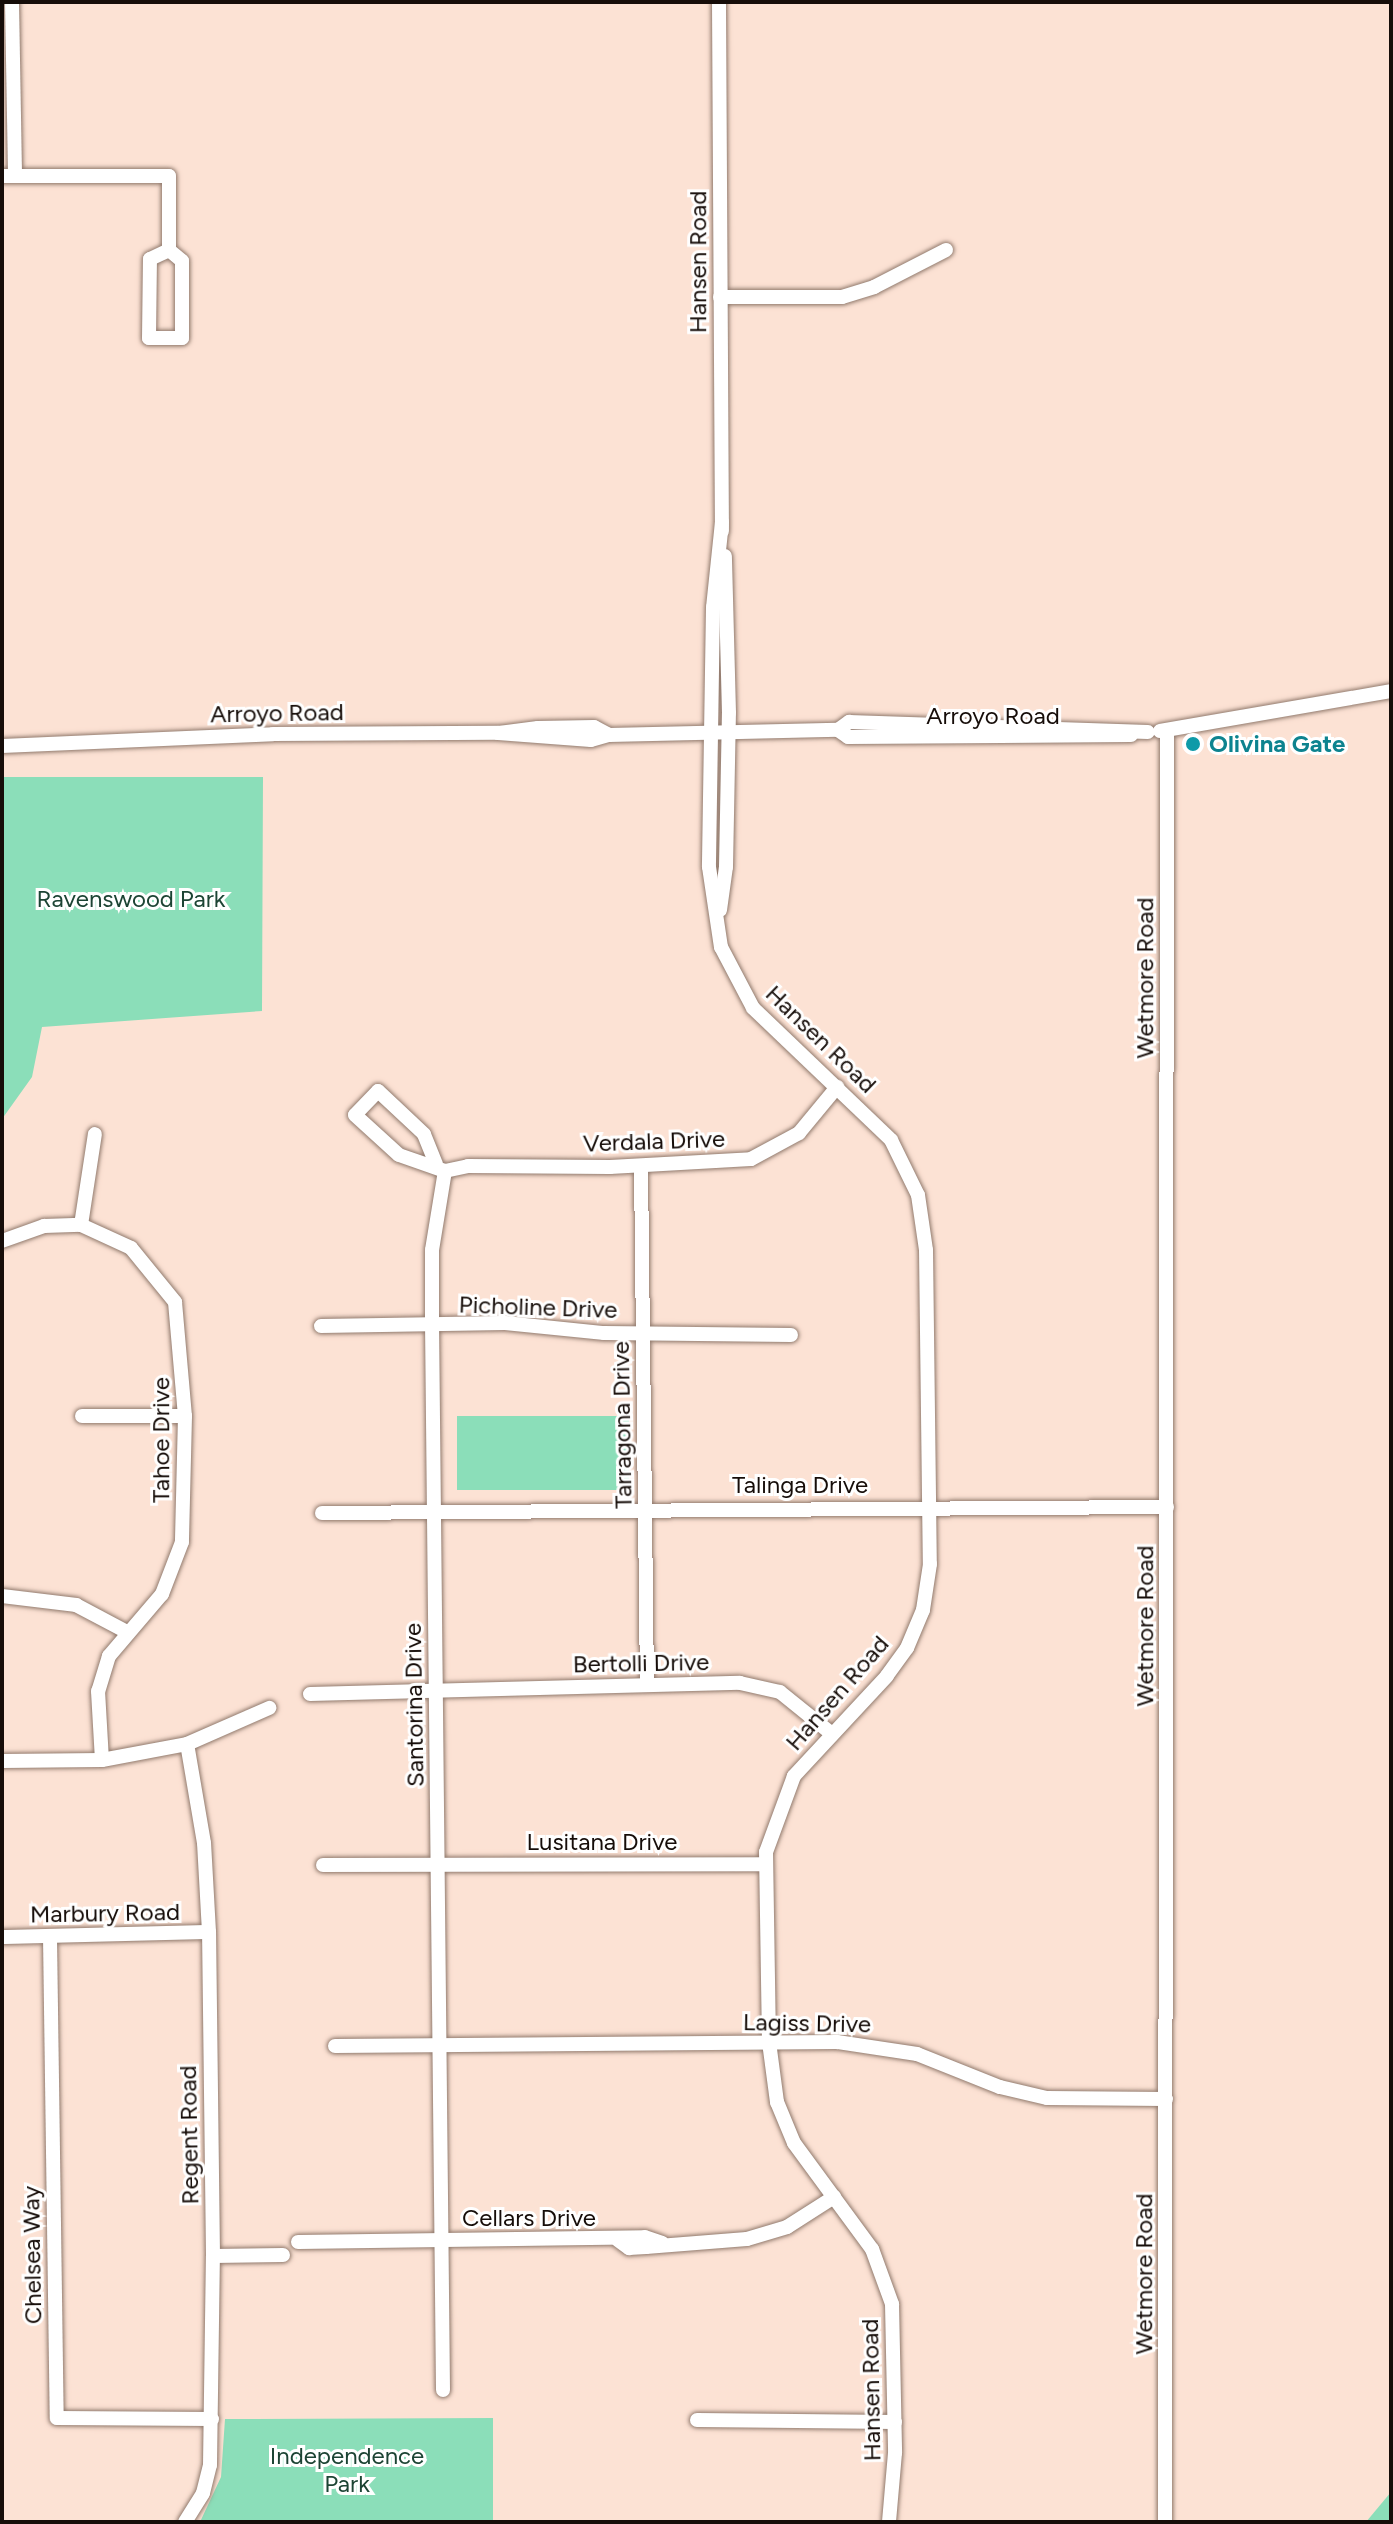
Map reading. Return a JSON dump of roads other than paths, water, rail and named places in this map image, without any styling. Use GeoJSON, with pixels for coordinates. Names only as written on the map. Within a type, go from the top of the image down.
{"type":"FeatureCollection","features":[{"type":"Feature","properties":{"kind":"street"},"geometry":{"type":"LineString","coordinates":[[12,2],[11,59],[15,114],[8,176],[169,176],[169,250],[182,261],[182,338],[149,338],[150,259],[169,250]]}},
{"type":"Feature","properties":{"kind":"street","name":"Hansen Road"},"geometry":{"type":"LineString","coordinates":[[717,930],[726,867],[729,734],[729,606],[722,522],[719,2]]}},
{"type":"Feature","properties":{"kind":"street"},"geometry":{"type":"LineString","coordinates":[[2,74],[11,59]]}},
{"type":"Feature","properties":{"kind":"street"},"geometry":{"type":"LineString","coordinates":[[2,101],[15,114]]}},
{"type":"Feature","properties":{"kind":"street"},"geometry":{"type":"LineString","coordinates":[[720,297],[842,297],[874,287],[946,250]]}},
{"type":"Feature","properties":{"kind":"street","name":"Hansen Road"},"geometry":{"type":"LineString","coordinates":[[722,522],[713,607],[709,867],[717,930],[727,965],[753,1008],[891,1140],[911,1175],[923,1216],[928,1589],[920,1621],[887,1676],[832,1734],[783,1795],[766,1864],[769,2042],[772,2080],[784,2123],[872,2249],[887,2285],[895,2334],[895,2422],[889,2522]]}},
{"type":"Feature","properties":{"kind":"street","name":"Arroyo Road"},"geometry":{"type":"LineString","coordinates":[[2,738],[56,741],[498,733],[591,740],[609,735],[838,730],[849,722],[1148,732],[1391,691]]}},
{"type":"Feature","properties":{"kind":"street","name":"Wetmore Road"},"geometry":{"type":"LineString","coordinates":[[1165,2522],[1167,731]]}},
{"type":"Feature","properties":{"kind":"street","name":"Arroyo Road"},"geometry":{"type":"LineString","coordinates":[[2,746],[56,741]]}},
{"type":"Feature","properties":{"kind":"street","name":"Verdala Drive"},"geometry":{"type":"LineString","coordinates":[[441,1167],[641,1166],[763,1155],[799,1133],[837,1087]]}},
{"type":"Feature","properties":{"kind":"street"},"geometry":{"type":"LineString","coordinates":[[378,1091],[424,1134],[441,1167],[399,1155],[355,1115],[378,1091]]}},
{"type":"Feature","properties":{"kind":"street"},"geometry":{"type":"LineString","coordinates":[[81,1225],[95,1134]]}},
{"type":"Feature","properties":{"kind":"street","name":"Tarragona Drive"},"geometry":{"type":"LineString","coordinates":[[641,1166],[647,1684]]}},
{"type":"Feature","properties":{"kind":"street","name":"Santorina Drive"},"geometry":{"type":"LineString","coordinates":[[441,1167],[432,1250],[432,1325],[443,2390]]}},
{"type":"Feature","properties":{"kind":"street","name":"Tahoe Drive"},"geometry":{"type":"LineString","coordinates":[[2,1241],[44,1226],[81,1225],[131,1248],[175,1302],[185,1416],[182,1542],[162,1594],[109,1656],[98,1691],[102,1760]]}},
{"type":"Feature","properties":{"kind":"street","name":"Picholine Drive"},"geometry":{"type":"LineString","coordinates":[[321,1326],[505,1323],[643,1332],[791,1335]]}},
{"type":"Feature","properties":{"kind":"street"},"geometry":{"type":"LineString","coordinates":[[82,1416],[185,1416]]}},
{"type":"Feature","properties":{"kind":"street","name":"Talinga Drive"},"geometry":{"type":"LineString","coordinates":[[322,1513],[645,1508],[1167,1507]]}},
{"type":"Feature","properties":{"kind":"street"},"geometry":{"type":"LineString","coordinates":[[2,1596],[76,1605],[127,1632]]}},
{"type":"Feature","properties":{"kind":"street","name":"Bertolli Drive"},"geometry":{"type":"LineString","coordinates":[[310,1694],[434,1693],[647,1684],[768,1687],[791,1698],[832,1734]]}},
{"type":"Feature","properties":{"kind":"street"},"geometry":{"type":"LineString","coordinates":[[2,1761],[102,1760],[187,1744],[269,1708]]}},
{"type":"Feature","properties":{"kind":"street","name":"Regent Road"},"geometry":{"type":"LineString","coordinates":[[185,2522],[203,2493],[212,2419],[213,2256],[209,1932],[204,1843],[187,1744]]}},
{"type":"Feature","properties":{"kind":"street","name":"Lusitana Drive"},"geometry":{"type":"LineString","coordinates":[[323,1865],[766,1864]]}},
{"type":"Feature","properties":{"kind":"street","name":"Marbury Road"},"geometry":{"type":"LineString","coordinates":[[2,1937],[209,1932]]}},
{"type":"Feature","properties":{"kind":"street","name":"Chelsea Way"},"geometry":{"type":"LineString","coordinates":[[50,1937],[57,2418],[212,2419]]}},
{"type":"Feature","properties":{"kind":"street","name":"Lagiss Drive"},"geometry":{"type":"LineString","coordinates":[[335,2046],[837,2042],[906,2051],[1000,2087],[1047,2098],[1166,2099]]}},
{"type":"Feature","properties":{"kind":"street","name":"Cellars Drive"},"geometry":{"type":"LineString","coordinates":[[298,2242],[618,2240],[629,2248],[767,2234],[834,2197]]}},
{"type":"Feature","properties":{"kind":"street"},"geometry":{"type":"LineString","coordinates":[[213,2256],[283,2255]]}},
{"type":"Feature","properties":{"kind":"street"},"geometry":{"type":"LineString","coordinates":[[697,2420],[895,2422]]}},
{"type":"Feature","properties":{"kind":"place","name":"Olivina Gate"},"geometry":{"type":"Point","coordinates":[1193,744]}},
{"type":"Feature","properties":{"kind":"park label","name":"Ravenswood Park"},"geometry":{"type":"Point","coordinates":[131,899]}},
{"type":"Feature","properties":{"kind":"park label","name":"Independence Park"},"geometry":{"type":"Point","coordinates":[347,2470]}}]}
